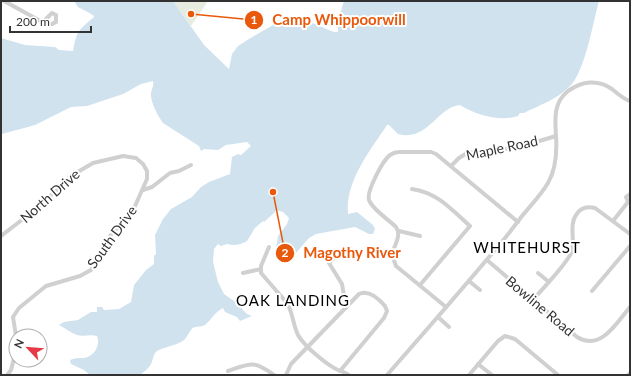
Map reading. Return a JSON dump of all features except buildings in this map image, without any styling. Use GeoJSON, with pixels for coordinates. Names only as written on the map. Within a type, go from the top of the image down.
{"type":"FeatureCollection","features":[{"type":"Feature","properties":{"kind":"street"},"geometry":{"type":"LineString","coordinates":[[4,1],[43,22]]}},
{"type":"Feature","properties":{"kind":"street"},"geometry":{"type":"LineString","coordinates":[[387,375],[487,260],[541,194],[552,174],[555,161],[556,136],[554,120],[560,100],[579,85],[591,82],[602,83],[624,99],[630,101]]}},
{"type":"Feature","properties":{"kind":"street","name":"Maple Road"},"geometry":{"type":"LineString","coordinates":[[451,166],[467,153],[518,147],[556,136]]}},
{"type":"Feature","properties":{"kind":"street"},"geometry":{"type":"LineString","coordinates":[[420,236],[399,231],[373,206],[369,199],[370,192],[380,169],[390,155],[395,152],[434,153],[518,222]]}},
{"type":"Feature","properties":{"kind":"street","name":"North Drive"},"geometry":{"type":"LineString","coordinates":[[1,236],[16,226],[40,206],[71,176],[93,163],[123,156],[136,158],[143,164],[147,171],[147,179],[144,190]]}},
{"type":"Feature","properties":{"kind":"street"},"geometry":{"type":"LineString","coordinates":[[144,190],[170,173],[179,172],[191,165]]}},
{"type":"Feature","properties":{"kind":"street"},"geometry":{"type":"LineString","coordinates":[[412,189],[423,190],[433,195],[470,226],[420,285]]}},
{"type":"Feature","properties":{"kind":"street","name":"South Drive"},"geometry":{"type":"LineString","coordinates":[[14,328],[13,321],[16,311],[46,286],[80,276],[91,270],[112,233],[129,216],[144,190]]}},
{"type":"Feature","properties":{"kind":"street"},"geometry":{"type":"LineString","coordinates":[[613,221],[629,202],[626,197],[630,194]]}},
{"type":"Feature","properties":{"kind":"street"},"geometry":{"type":"LineString","coordinates":[[533,300],[570,254],[573,244],[574,220],[577,213],[584,208],[591,207],[598,210],[630,234]]}},
{"type":"Feature","properties":{"kind":"street"},"geometry":{"type":"LineString","coordinates":[[399,231],[399,236],[392,252],[393,260],[396,266],[446,307]]}},
{"type":"Feature","properties":{"kind":"street"},"geometry":{"type":"LineString","coordinates":[[592,291],[630,246]]}},
{"type":"Feature","properties":{"kind":"street"},"geometry":{"type":"LineString","coordinates":[[269,247],[261,270],[263,276],[287,303],[293,314],[298,335],[307,347],[328,364],[349,375]]}},
{"type":"Feature","properties":{"kind":"street"},"geometry":{"type":"LineString","coordinates":[[343,254],[334,258],[329,263],[342,284],[346,308]]}},
{"type":"Feature","properties":{"kind":"street","name":"Bowline Road"},"geometry":{"type":"LineString","coordinates":[[487,260],[577,337],[589,342],[603,338],[630,307]]}},
{"type":"Feature","properties":{"kind":"street"},"geometry":{"type":"LineString","coordinates":[[243,273],[261,270]]}},
{"type":"Feature","properties":{"kind":"street"},"geometry":{"type":"LineString","coordinates":[[538,273],[549,282]]}},
{"type":"Feature","properties":{"kind":"street"},"geometry":{"type":"LineString","coordinates":[[469,281],[480,290]]}},
{"type":"Feature","properties":{"kind":"street"},"geometry":{"type":"LineString","coordinates":[[286,375],[291,364],[307,347],[359,294],[367,292],[384,304],[387,311],[384,318],[340,371]]}},
{"type":"Feature","properties":{"kind":"street"},"geometry":{"type":"LineString","coordinates":[[438,317],[449,327]]}},
{"type":"Feature","properties":{"kind":"street"},"geometry":{"type":"LineString","coordinates":[[469,375],[498,341],[506,336],[515,339],[556,375]]}},
{"type":"Feature","properties":{"kind":"street"},"geometry":{"type":"LineString","coordinates":[[228,371],[247,364],[254,364],[262,367],[274,375]]}},
{"type":"Feature","properties":{"kind":"street"},"geometry":{"type":"LineString","coordinates":[[478,364],[492,375]]}},
{"type":"Feature","properties":{"kind":"street"},"geometry":{"type":"LineString","coordinates":[[340,371],[342,375]]}},
{"type":"Feature","properties":{"kind":"shaded area"},"geometry":{"type":"Polygon","coordinates":[[[173,1],[208,1],[191,26],[173,1]]]}},
{"type":"Feature","properties":{"kind":"water"},"geometry":{"type":"Polygon","coordinates":[[[74,1],[173,1],[204,45],[229,69],[232,54],[238,46],[280,21],[305,20],[334,32],[338,32],[338,21],[344,1],[599,1],[588,47],[580,71],[569,87],[553,99],[511,118],[496,118],[488,116],[473,112],[460,105],[452,107],[425,129],[408,135],[398,134],[389,125],[387,125],[360,167],[350,190],[348,202],[348,214],[357,212],[373,225],[375,229],[373,234],[369,234],[355,227],[316,234],[309,238],[295,254],[285,254],[276,249],[278,236],[287,224],[289,218],[283,212],[276,210],[264,222],[263,221],[255,228],[247,241],[237,245],[227,244],[221,246],[218,244],[214,249],[213,262],[218,282],[224,294],[241,306],[247,314],[252,316],[240,321],[237,317],[225,312],[223,308],[205,325],[192,328],[183,341],[157,351],[150,365],[140,375],[90,375],[84,370],[71,364],[70,360],[87,357],[93,353],[96,350],[98,343],[97,336],[77,335],[59,325],[64,322],[78,320],[91,312],[97,312],[97,307],[102,307],[104,310],[119,309],[131,302],[134,285],[146,270],[154,264],[154,256],[156,254],[155,235],[163,219],[171,209],[192,197],[201,187],[209,182],[230,174],[232,157],[238,154],[241,155],[251,146],[247,142],[226,145],[218,150],[204,149],[201,151],[199,146],[163,123],[153,105],[151,97],[153,81],[141,84],[123,94],[87,106],[71,107],[35,125],[2,134],[1,136],[1,38],[25,45],[55,47],[59,50],[73,51],[79,31],[94,17],[78,7],[74,1]]]}},
{"type":"Feature","properties":{"kind":"place","name":"Camp Whippoorwill"},"geometry":{"type":"Point","coordinates":[191,14]}},
{"type":"Feature","properties":{"kind":"place","name":"Magothy River"},"geometry":{"type":"Point","coordinates":[273,192]}},
{"type":"Feature","properties":{"kind":"district","name":"WHITEHURST"},"geometry":{"type":"Point","coordinates":[527,248]}},
{"type":"Feature","properties":{"kind":"district","name":"OAK LANDING"},"geometry":{"type":"Point","coordinates":[293,301]}}]}
